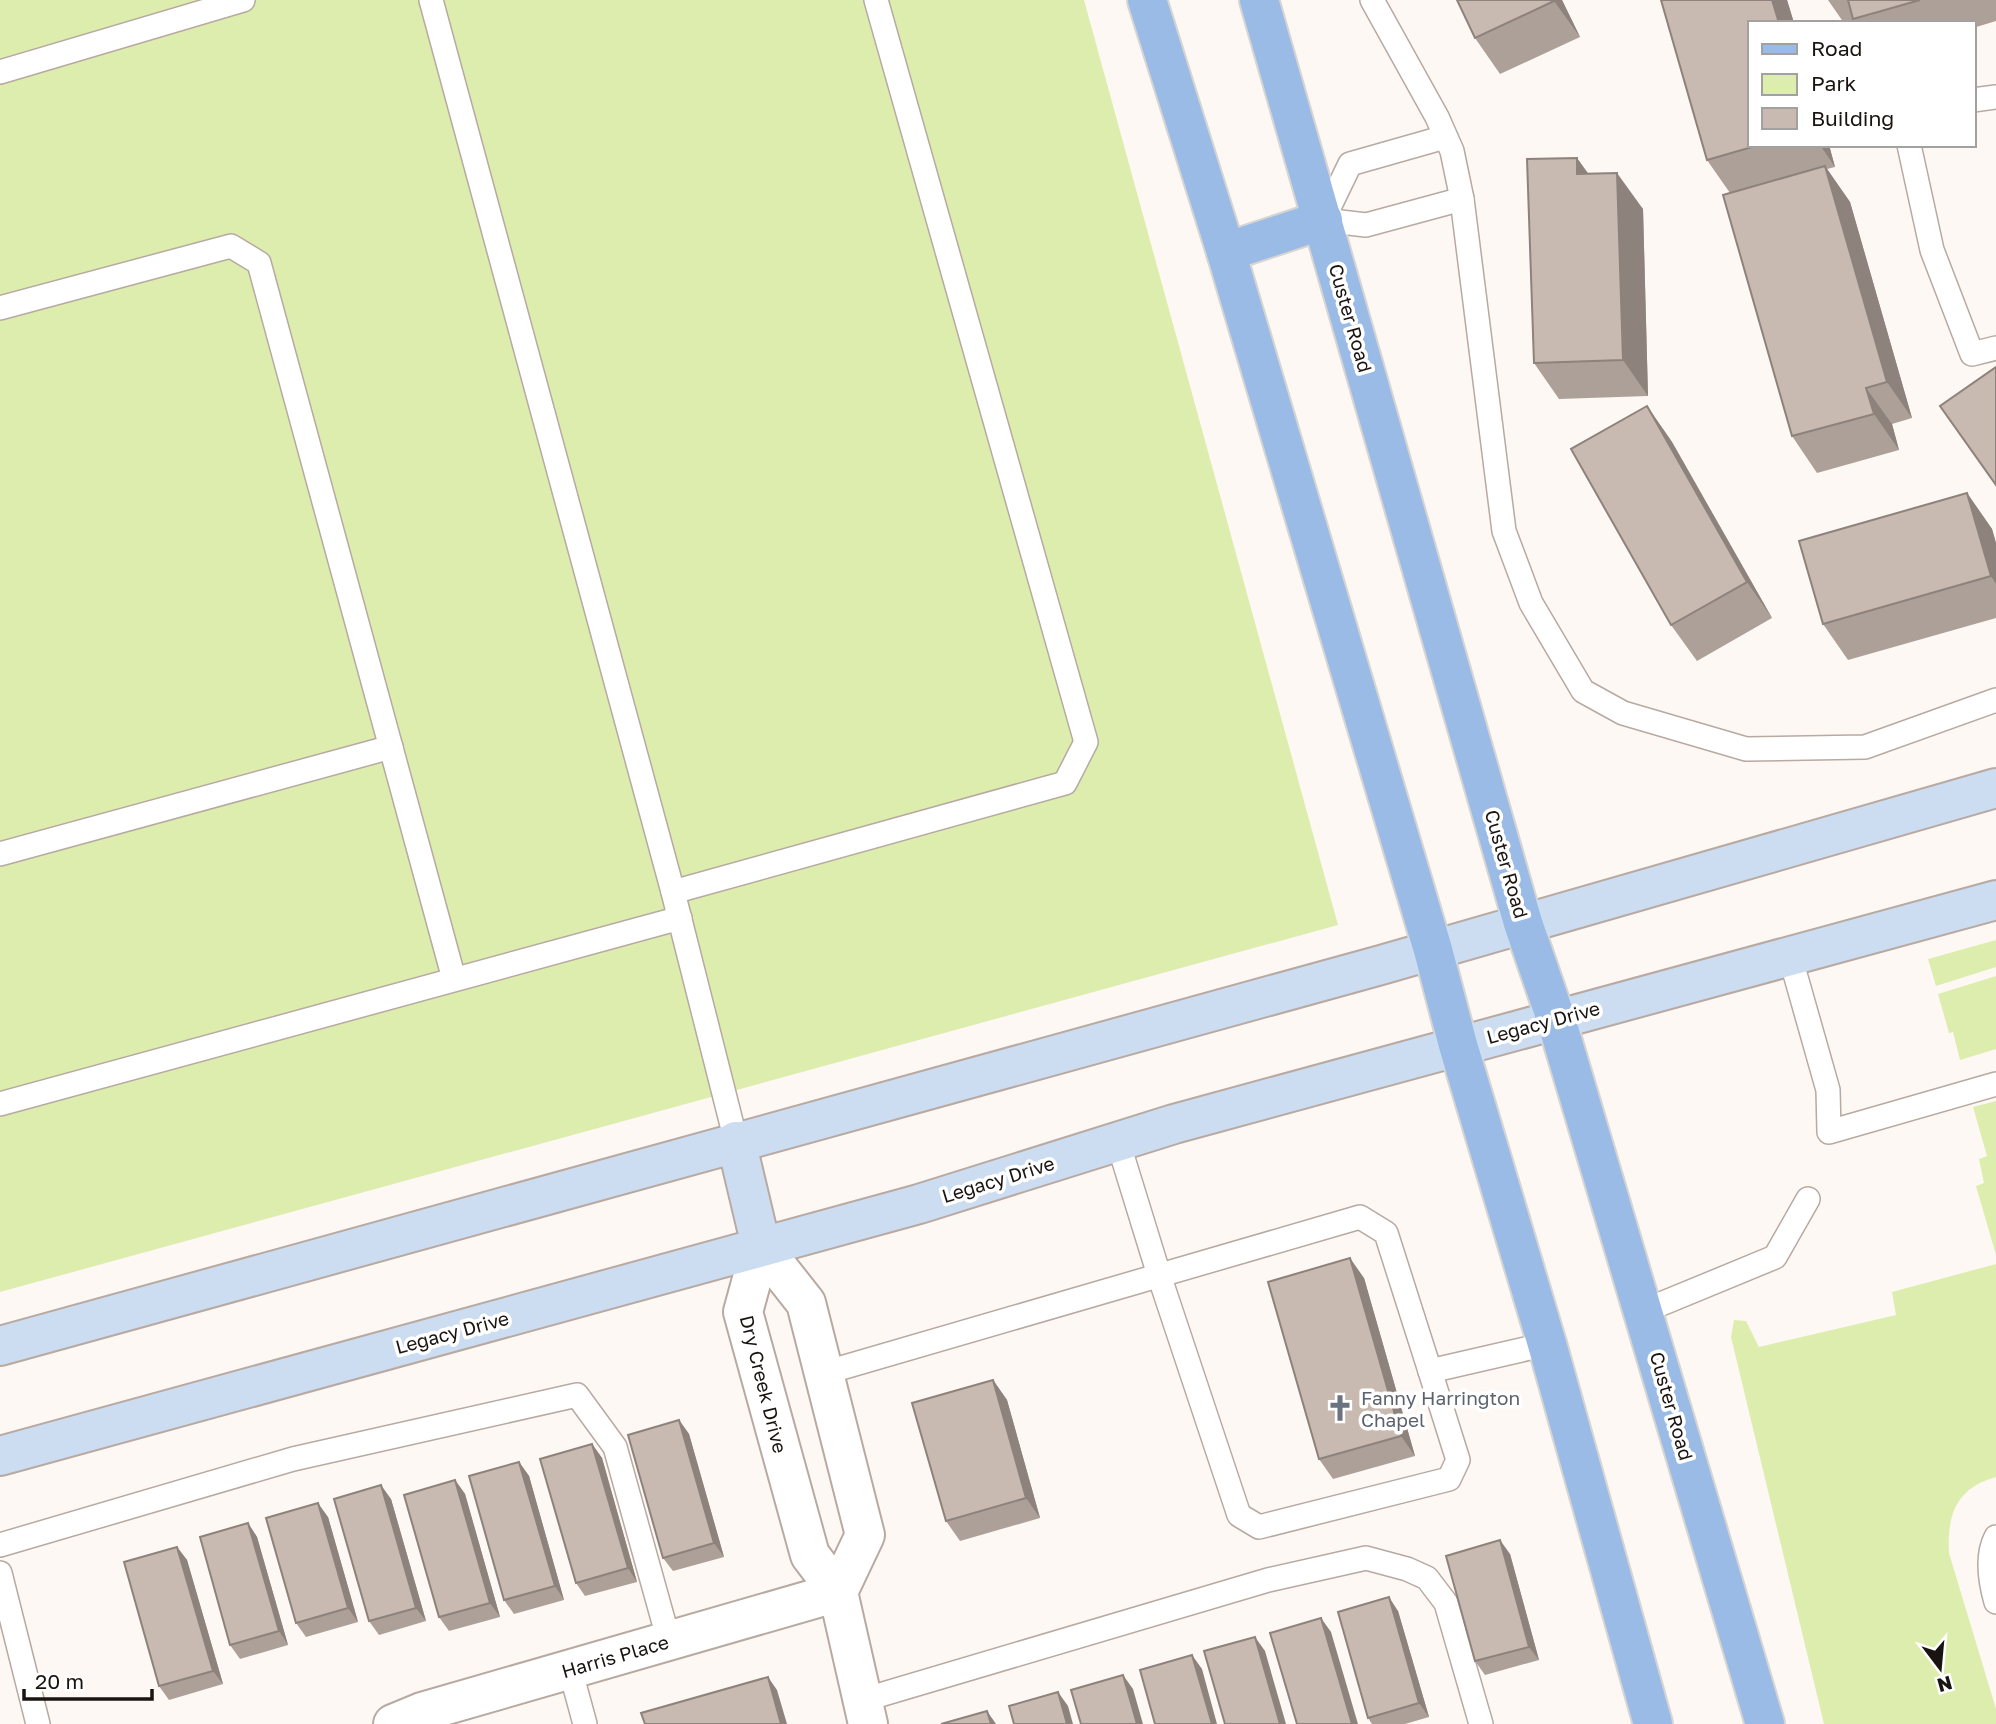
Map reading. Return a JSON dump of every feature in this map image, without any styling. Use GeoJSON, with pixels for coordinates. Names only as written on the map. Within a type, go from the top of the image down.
{"type":"FeatureCollection","features":[{"type":"Feature","properties":{"kind":"main road"},"geometry":{"type":"LineString","coordinates":[[1147,0],[1226,251],[1433,950],[1653,1724]]}},
{"type":"Feature","properties":{"kind":"main road","name":"Custer Road"},"geometry":{"type":"LineString","coordinates":[[1259,0],[1523,923],[1556,1019],[1765,1724]]}},
{"type":"Feature","properties":{"kind":"main road"},"geometry":{"type":"LineString","coordinates":[[1226,251],[1323,220]]}},
{"type":"Feature","properties":{"kind":"main road"},"geometry":{"type":"LineString","coordinates":[[0,1346],[1433,950],[1996,789]]}},
{"type":"Feature","properties":{"kind":"main road","name":"Legacy Drive"},"geometry":{"type":"LineString","coordinates":[[0,1456],[761,1245],[919,1204],[1118,1142],[1458,1045],[1996,900]]}},
{"type":"Feature","properties":{"kind":"main road"},"geometry":{"type":"LineString","coordinates":[[736,1141],[761,1245]]}},
{"type":"Feature","properties":{"kind":"street"},"geometry":{"type":"LineString","coordinates":[[761,1245],[806,1303],[865,1535],[838,1592]]}},
{"type":"Feature","properties":{"kind":"street","name":"Dry Creek Drive"},"geometry":{"type":"LineString","coordinates":[[761,1245],[743,1312],[810,1555],[838,1592],[865,1712]]}},
{"type":"Feature","properties":{"kind":"street","name":"Harris Place"},"geometry":{"type":"LineString","coordinates":[[393,1724],[422,1712],[838,1592]]}},
{"type":"Feature","properties":{"kind":"lane"},"geometry":{"type":"LineString","coordinates":[[0,72],[243,0]]}},
{"type":"Feature","properties":{"kind":"lane"},"geometry":{"type":"LineString","coordinates":[[431,0],[680,918],[736,1141]]}},
{"type":"Feature","properties":{"kind":"lane"},"geometry":{"type":"LineString","coordinates":[[673,892],[1065,783],[1086,742],[876,0]]}},
{"type":"Feature","properties":{"kind":"lane"},"geometry":{"type":"LineString","coordinates":[[1372,0],[1437,117],[1452,151],[1462,199],[1504,531],[1531,603],[1583,691],[1623,713],[1746,749],[1866,747],[1996,699]]}},
{"type":"Feature","properties":{"kind":"lane"},"geometry":{"type":"LineString","coordinates":[[1975,100],[1996,97]]}},
{"type":"Feature","properties":{"kind":"lane"},"geometry":{"type":"LineString","coordinates":[[1445,137],[1350,164],[1323,220],[1366,225],[1462,199]]}},
{"type":"Feature","properties":{"kind":"lane"},"geometry":{"type":"LineString","coordinates":[[1909,147],[1933,250],[1972,354],[1996,348]]}},
{"type":"Feature","properties":{"kind":"lane"},"geometry":{"type":"LineString","coordinates":[[0,308],[231,246],[259,263],[454,979]]}},
{"type":"Feature","properties":{"kind":"lane"},"geometry":{"type":"LineString","coordinates":[[0,854],[391,747]]}},
{"type":"Feature","properties":{"kind":"lane"},"geometry":{"type":"LineString","coordinates":[[0,1104],[680,918]]}},
{"type":"Feature","properties":{"kind":"lane"},"geometry":{"type":"LineString","coordinates":[[1790,956],[1829,1090],[1829,1132],[1996,1084]]}},
{"type":"Feature","properties":{"kind":"lane"},"geometry":{"type":"LineString","coordinates":[[824,1373],[1159,1275],[1360,1217],[1386,1233],[1458,1460],[1449,1479],[1259,1527],[1239,1515],[1159,1275],[1118,1142]]}},
{"type":"Feature","properties":{"kind":"lane"},"geometry":{"type":"LineString","coordinates":[[1644,1311],[1775,1257],[1808,1199]]}},
{"type":"Feature","properties":{"kind":"lane"},"geometry":{"type":"LineString","coordinates":[[1430,1371],[1547,1344]]}},
{"type":"Feature","properties":{"kind":"lane"},"geometry":{"type":"LineString","coordinates":[[0,1545],[293,1459],[577,1395],[615,1447],[669,1641]]}},
{"type":"Feature","properties":{"kind":"lane"},"geometry":{"type":"LineString","coordinates":[[1996,1537],[1991,1546],[1990,1581],[1996,1601]]}},
{"type":"Feature","properties":{"kind":"lane"},"geometry":{"type":"LineString","coordinates":[[865,1712],[1268,1580],[1366,1558],[1407,1569],[1427,1578],[1446,1603],[1481,1724]]}},
{"type":"Feature","properties":{"kind":"lane"},"geometry":{"type":"LineString","coordinates":[[0,1573],[38,1724]]}},
{"type":"Feature","properties":{"kind":"lane"},"geometry":{"type":"LineString","coordinates":[[569,1670],[585,1724]]}},
{"type":"Feature","properties":{"kind":"green space"},"geometry":{"type":"Polygon","coordinates":[[[0,0],[1084,0],[1338,925],[0,1292],[0,0]]]}},
{"type":"Feature","properties":{"kind":"green space"},"geometry":{"type":"Polygon","coordinates":[[[1996,940],[1996,967],[1936,986],[1928,959],[1996,940]]]}},
{"type":"Feature","properties":{"kind":"green space"},"geometry":{"type":"Polygon","coordinates":[[[1996,976],[1996,1049],[1960,1060],[1953,1032],[1949,1033],[1938,994],[1996,976]]]}},
{"type":"Feature","properties":{"kind":"green space"},"geometry":{"type":"Polygon","coordinates":[[[1996,1101],[1996,1255],[1976,1186],[1984,1183],[1979,1159],[1987,1156],[1973,1107],[1996,1101]]]}},
{"type":"Feature","properties":{"kind":"green space"},"geometry":{"type":"Polygon","coordinates":[[[1996,1264],[1996,1477],[1972,1488],[1957,1505],[1950,1527],[1949,1553],[1996,1709],[1996,1724],[1824,1724],[1731,1337],[1734,1320],[1746,1321],[1759,1347],[1896,1315],[1892,1292],[1996,1264]]]}},
{"type":"Feature","properties":{"kind":"building"},"geometry":{"type":"Polygon","coordinates":[[[1457,0],[1554,0],[1554,1],[1475,38],[1457,0]]]}},
{"type":"Feature","properties":{"kind":"building"},"geometry":{"type":"Polygon","coordinates":[[[1661,0],[1772,0],[1778,21],[1748,21],[1748,147],[1752,147],[1707,160],[1661,0]]]}},
{"type":"Feature","properties":{"kind":"building"},"geometry":{"type":"Polygon","coordinates":[[[1848,0],[1920,0],[1853,19],[1848,0]]]}},
{"type":"Feature","properties":{"kind":"building"},"geometry":{"type":"Polygon","coordinates":[[[1577,158],[1577,174],[1617,173],[1623,360],[1534,363],[1527,159],[1577,158]]]}},
{"type":"Feature","properties":{"kind":"building"},"geometry":{"type":"Polygon","coordinates":[[[1825,166],[1887,382],[1866,388],[1874,414],[1792,436],[1723,195],[1825,166]]]}},
{"type":"Feature","properties":{"kind":"building"},"geometry":{"type":"Polygon","coordinates":[[[1996,367],[1996,485],[1940,406],[1996,367]]]}},
{"type":"Feature","properties":{"kind":"building"},"geometry":{"type":"Polygon","coordinates":[[[1647,406],[1747,582],[1671,625],[1571,449],[1647,406]]]}},
{"type":"Feature","properties":{"kind":"building"},"geometry":{"type":"Polygon","coordinates":[[[1967,493],[1991,576],[1823,624],[1799,541],[1967,493]]]}},
{"type":"Feature","properties":{"kind":"building"},"geometry":{"type":"Polygon","coordinates":[[[1350,1258],[1401,1436],[1319,1459],[1268,1282],[1350,1258]]]}},
{"type":"Feature","properties":{"kind":"building"},"geometry":{"type":"Polygon","coordinates":[[[993,1380],[1026,1498],[946,1521],[912,1403],[993,1380]]]}},
{"type":"Feature","properties":{"kind":"building"},"geometry":{"type":"Polygon","coordinates":[[[679,1420],[714,1543],[663,1558],[628,1435],[679,1420]]]}},
{"type":"Feature","properties":{"kind":"building"},"geometry":{"type":"Polygon","coordinates":[[[592,1444],[628,1568],[576,1583],[540,1459],[592,1444]]]}},
{"type":"Feature","properties":{"kind":"building"},"geometry":{"type":"Polygon","coordinates":[[[519,1462],[555,1586],[504,1600],[469,1476],[519,1462]]]}},
{"type":"Feature","properties":{"kind":"building"},"geometry":{"type":"Polygon","coordinates":[[[455,1480],[490,1603],[439,1617],[404,1495],[455,1480]]]}},
{"type":"Feature","properties":{"kind":"building"},"geometry":{"type":"Polygon","coordinates":[[[381,1485],[416,1608],[369,1621],[334,1499],[381,1485]]]}},
{"type":"Feature","properties":{"kind":"building"},"geometry":{"type":"Polygon","coordinates":[[[318,1503],[348,1608],[296,1623],[266,1518],[318,1503]]]}},
{"type":"Feature","properties":{"kind":"building"},"geometry":{"type":"Polygon","coordinates":[[[248,1523],[279,1631],[230,1645],[200,1537],[248,1523]]]}},
{"type":"Feature","properties":{"kind":"building"},"geometry":{"type":"Polygon","coordinates":[[[1500,1540],[1529,1647],[1475,1661],[1446,1556],[1500,1540]]]}},
{"type":"Feature","properties":{"kind":"building"},"geometry":{"type":"Polygon","coordinates":[[[177,1547],[213,1671],[159,1686],[124,1562],[177,1547]]]}},
{"type":"Feature","properties":{"kind":"building"},"geometry":{"type":"Polygon","coordinates":[[[1389,1597],[1419,1703],[1368,1718],[1338,1612],[1389,1597]]]}},
{"type":"Feature","properties":{"kind":"building"},"geometry":{"type":"Polygon","coordinates":[[[1321,1618],[1352,1724],[1297,1724],[1270,1633],[1321,1618]]]}},
{"type":"Feature","properties":{"kind":"building"},"geometry":{"type":"Polygon","coordinates":[[[1255,1637],[1280,1724],[1225,1724],[1204,1651],[1255,1637]]]}},
{"type":"Feature","properties":{"kind":"building"},"geometry":{"type":"Polygon","coordinates":[[[1192,1655],[1212,1724],[1155,1724],[1140,1670],[1192,1655]]]}},
{"type":"Feature","properties":{"kind":"building"},"geometry":{"type":"Polygon","coordinates":[[[1123,1675],[1137,1724],[1081,1724],[1071,1690],[1123,1675]]]}},
{"type":"Feature","properties":{"kind":"building"},"geometry":{"type":"Polygon","coordinates":[[[768,1677],[781,1724],[645,1724],[641,1713],[768,1677]]]}},
{"type":"Feature","properties":{"kind":"building"},"geometry":{"type":"Polygon","coordinates":[[[1058,1692],[1067,1724],[1014,1724],[1009,1706],[1058,1692]]]}},
{"type":"Feature","properties":{"kind":"building"},"geometry":{"type":"Polygon","coordinates":[[[987,1711],[991,1724],[941,1724],[987,1711]]]}},
{"type":"Feature","properties":{"kind":"place","name":"Fanny Harrington Chapel"},"geometry":{"type":"Point","coordinates":[1340,1408]}}]}
